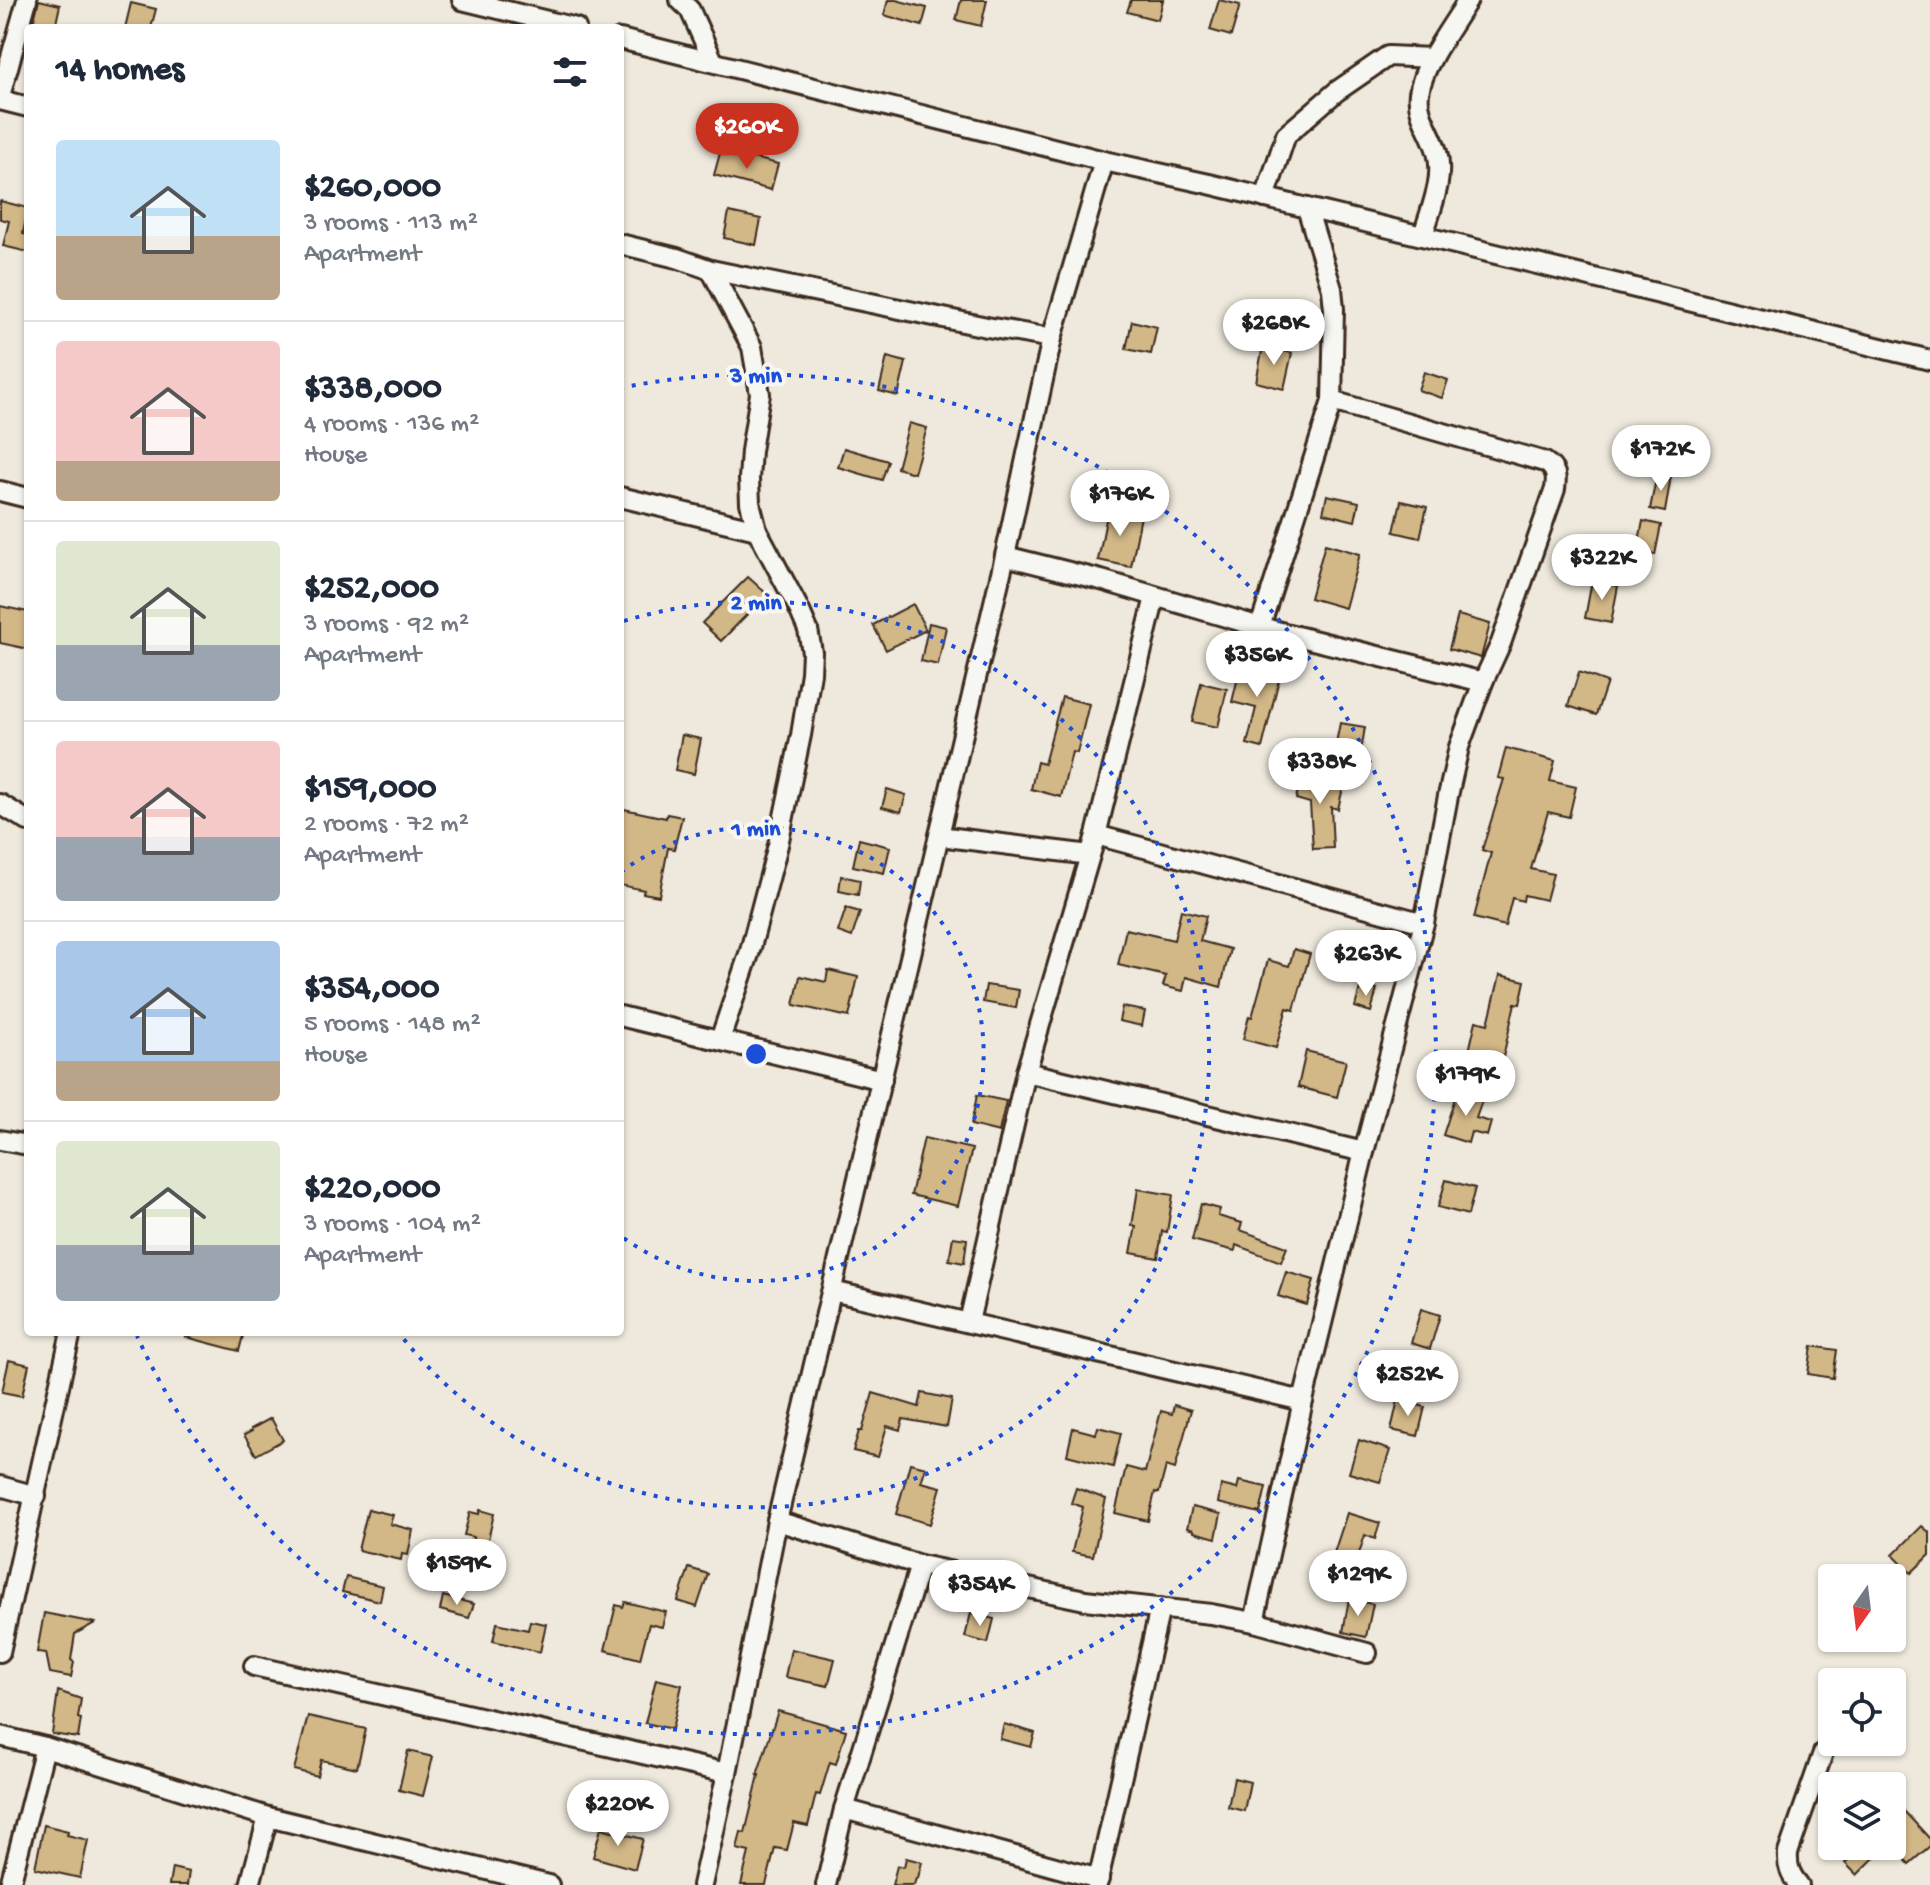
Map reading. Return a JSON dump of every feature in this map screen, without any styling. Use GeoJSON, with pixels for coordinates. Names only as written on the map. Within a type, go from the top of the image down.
{"type":"FeatureCollection","features":[{"type":"Feature","properties":{"kind":"street"},"geometry":{"type":"LineString","coordinates":[[24,106],[0,98],[27,0]]}},
{"type":"Feature","properties":{"kind":"street"},"geometry":{"type":"LineString","coordinates":[[462,0],[560,24]]}},
{"type":"Feature","properties":{"kind":"street"},"geometry":{"type":"LineString","coordinates":[[680,0],[690,10],[713,61]]}},
{"type":"Feature","properties":{"kind":"street"},"geometry":{"type":"LineString","coordinates":[[1423,236],[1439,173],[1437,150],[1419,104],[1419,93],[1432,58],[1468,0]]}},
{"type":"Feature","properties":{"kind":"street"},"geometry":{"type":"LineString","coordinates":[[624,40],[1104,161],[1930,360]]}},
{"type":"Feature","properties":{"kind":"street"},"geometry":{"type":"LineString","coordinates":[[1265,198],[1286,135],[1337,91],[1388,56],[1432,58]]}},
{"type":"Feature","properties":{"kind":"street"},"geometry":{"type":"LineString","coordinates":[[702,1885],[777,1521],[1005,556],[1052,338],[1104,161]]}},
{"type":"Feature","properties":{"kind":"street"},"geometry":{"type":"LineString","coordinates":[[1260,627],[1332,401],[1332,289],[1307,208]]}},
{"type":"Feature","properties":{"kind":"street"},"geometry":{"type":"LineString","coordinates":[[624,245],[711,270],[1052,338]]}},
{"type":"Feature","properties":{"kind":"street"},"geometry":{"type":"LineString","coordinates":[[711,270],[752,347],[755,363],[760,394],[749,479],[750,503],[757,530],[799,609],[808,630],[812,652],[801,735],[778,845],[750,951],[720,1040]]}},
{"type":"Feature","properties":{"kind":"street"},"geometry":{"type":"LineString","coordinates":[[1254,1622],[1303,1401],[1424,923],[1459,747],[1501,643],[1555,489],[1555,471],[1545,462],[1332,401]]}},
{"type":"Feature","properties":{"kind":"street"},"geometry":{"type":"LineString","coordinates":[[0,491],[24,497]]}},
{"type":"Feature","properties":{"kind":"street"},"geometry":{"type":"LineString","coordinates":[[624,498],[757,530]]}},
{"type":"Feature","properties":{"kind":"street"},"geometry":{"type":"LineString","coordinates":[[1005,556],[1101,580],[1260,627],[1483,682]]}},
{"type":"Feature","properties":{"kind":"street"},"geometry":{"type":"LineString","coordinates":[[969,1322],[1026,1072],[1096,835],[1155,597]]}},
{"type":"Feature","properties":{"kind":"street"},"geometry":{"type":"LineString","coordinates":[[0,804],[24,819]]}},
{"type":"Feature","properties":{"kind":"street"},"geometry":{"type":"LineString","coordinates":[[1096,835],[1424,923]]}},
{"type":"Feature","properties":{"kind":"street"},"geometry":{"type":"LineString","coordinates":[[939,836],[1090,855]]}},
{"type":"Feature","properties":{"kind":"street"},"geometry":{"type":"LineString","coordinates":[[624,1017],[882,1080]]}},
{"type":"Feature","properties":{"kind":"street"},"geometry":{"type":"LineString","coordinates":[[1026,1072],[1364,1152]]}},
{"type":"Feature","properties":{"kind":"street"},"geometry":{"type":"LineString","coordinates":[[0,1140],[24,1144]]}},
{"type":"Feature","properties":{"kind":"street"},"geometry":{"type":"LineString","coordinates":[[832,1291],[1303,1401]]}},
{"type":"Feature","properties":{"kind":"street"},"geometry":{"type":"LineString","coordinates":[[0,1652],[70,1336]]}},
{"type":"Feature","properties":{"kind":"street"},"geometry":{"type":"LineString","coordinates":[[0,1486],[36,1496]]}},
{"type":"Feature","properties":{"kind":"street"},"geometry":{"type":"LineString","coordinates":[[777,1521],[920,1565],[1085,1600],[1254,1622],[1367,1653]]}},
{"type":"Feature","properties":{"kind":"street"},"geometry":{"type":"LineString","coordinates":[[826,1885],[844,1809],[920,1565]]}},
{"type":"Feature","properties":{"kind":"street"},"geometry":{"type":"LineString","coordinates":[[844,1809],[1098,1882],[1160,1608]]}},
{"type":"Feature","properties":{"kind":"street"},"geometry":{"type":"LineString","coordinates":[[254,1666],[727,1773]]}},
{"type":"Feature","properties":{"kind":"street"},"geometry":{"type":"LineString","coordinates":[[0,1736],[45,1747],[268,1817],[508,1881],[549,1885]]}},
{"type":"Feature","properties":{"kind":"street"},"geometry":{"type":"LineString","coordinates":[[10,1885],[45,1747]]}},
{"type":"Feature","properties":{"kind":"street"},"geometry":{"type":"LineString","coordinates":[[1799,1885],[1787,1864],[1788,1853],[1822,1756]]}},
{"type":"Feature","properties":{"kind":"street"},"geometry":{"type":"LineString","coordinates":[[250,1885],[268,1817]]}},
{"type":"Feature","properties":{"kind":"building"},"geometry":{"type":"Polygon","coordinates":[[[39,0],[60,5],[56,24],[33,24],[39,0]]]}},
{"type":"Feature","properties":{"kind":"building"},"geometry":{"type":"Polygon","coordinates":[[[888,0],[927,8],[922,26],[884,15],[888,0]]]}},
{"type":"Feature","properties":{"kind":"building"},"geometry":{"type":"Polygon","coordinates":[[[961,0],[987,0],[981,26],[956,20],[961,0]]]}},
{"type":"Feature","properties":{"kind":"building"},"geometry":{"type":"Polygon","coordinates":[[[1131,0],[1163,0],[1158,20],[1127,12],[1131,0]]]}},
{"type":"Feature","properties":{"kind":"building"},"geometry":{"type":"Polygon","coordinates":[[[1219,0],[1240,5],[1231,36],[1210,30],[1219,0]]]}},
{"type":"Feature","properties":{"kind":"building"},"geometry":{"type":"Polygon","coordinates":[[[131,3],[156,9],[152,24],[126,24],[131,3]]]}},
{"type":"Feature","properties":{"kind":"building"},"geometry":{"type":"Polygon","coordinates":[[[720,153],[749,161],[750,157],[778,164],[771,190],[714,175],[720,153]]]}},
{"type":"Feature","properties":{"kind":"building"},"geometry":{"type":"Polygon","coordinates":[[[0,201],[24,207],[24,251],[3,246],[9,221],[0,219],[0,201]]]}},
{"type":"Feature","properties":{"kind":"building"},"geometry":{"type":"Polygon","coordinates":[[[729,212],[761,219],[756,245],[724,238],[729,212]]]}},
{"type":"Feature","properties":{"kind":"building"},"geometry":{"type":"Polygon","coordinates":[[[1132,321],[1157,327],[1151,354],[1126,349],[1132,321]]]}},
{"type":"Feature","properties":{"kind":"building"},"geometry":{"type":"Polygon","coordinates":[[[1263,346],[1292,353],[1284,389],[1256,382],[1263,346]]]}},
{"type":"Feature","properties":{"kind":"building"},"geometry":{"type":"Polygon","coordinates":[[[887,357],[906,362],[898,396],[879,391],[887,357]]]}},
{"type":"Feature","properties":{"kind":"building"},"geometry":{"type":"Polygon","coordinates":[[[1424,372],[1448,380],[1442,398],[1418,390],[1424,372]]]}},
{"type":"Feature","properties":{"kind":"building"},"geometry":{"type":"Polygon","coordinates":[[[909,423],[927,428],[914,473],[897,468],[909,423]]]}},
{"type":"Feature","properties":{"kind":"building"},"geometry":{"type":"Polygon","coordinates":[[[844,448],[888,461],[882,480],[838,467],[844,448]]]}},
{"type":"Feature","properties":{"kind":"building"},"geometry":{"type":"Polygon","coordinates":[[[1657,474],[1671,476],[1665,512],[1650,509],[1657,474]]]}},
{"type":"Feature","properties":{"kind":"building"},"geometry":{"type":"Polygon","coordinates":[[[1327,495],[1359,502],[1355,521],[1323,513],[1327,495]]]}},
{"type":"Feature","properties":{"kind":"building"},"geometry":{"type":"Polygon","coordinates":[[[1401,501],[1427,507],[1420,538],[1394,532],[1401,501]]]}},
{"type":"Feature","properties":{"kind":"building"},"geometry":{"type":"Polygon","coordinates":[[[1108,510],[1141,516],[1131,567],[1098,560],[1108,510]]]}},
{"type":"Feature","properties":{"kind":"building"},"geometry":{"type":"Polygon","coordinates":[[[1643,521],[1661,525],[1655,555],[1637,551],[1643,521]]]}},
{"type":"Feature","properties":{"kind":"building"},"geometry":{"type":"Polygon","coordinates":[[[1325,544],[1360,554],[1345,608],[1310,598],[1325,544]]]}},
{"type":"Feature","properties":{"kind":"building"},"geometry":{"type":"Polygon","coordinates":[[[748,577],[767,594],[721,641],[702,623],[748,577]]]}},
{"type":"Feature","properties":{"kind":"building"},"geometry":{"type":"Polygon","coordinates":[[[1592,581],[1618,586],[1611,623],[1585,618],[1592,581]]]}},
{"type":"Feature","properties":{"kind":"building"},"geometry":{"type":"Polygon","coordinates":[[[913,604],[926,630],[886,650],[873,625],[913,604]]]}},
{"type":"Feature","properties":{"kind":"building"},"geometry":{"type":"Polygon","coordinates":[[[0,606],[24,611],[24,648],[0,643],[0,606]]]}},
{"type":"Feature","properties":{"kind":"building"},"geometry":{"type":"Polygon","coordinates":[[[1458,615],[1490,624],[1481,658],[1449,649],[1458,615]]]}},
{"type":"Feature","properties":{"kind":"building"},"geometry":{"type":"Polygon","coordinates":[[[929,623],[946,627],[938,665],[921,661],[929,623]]]}},
{"type":"Feature","properties":{"kind":"building"},"geometry":{"type":"Polygon","coordinates":[[[1241,665],[1280,675],[1262,748],[1247,744],[1256,708],[1232,702],[1241,665]]]}},
{"type":"Feature","properties":{"kind":"building"},"geometry":{"type":"Polygon","coordinates":[[[1579,672],[1607,682],[1596,715],[1568,706],[1579,672]]]}},
{"type":"Feature","properties":{"kind":"building"},"geometry":{"type":"Polygon","coordinates":[[[1201,683],[1227,689],[1218,727],[1192,722],[1201,683]]]}},
{"type":"Feature","properties":{"kind":"building"},"geometry":{"type":"Polygon","coordinates":[[[1062,697],[1089,704],[1077,753],[1072,752],[1061,797],[1031,789],[1037,762],[1044,764],[1062,697]]]}},
{"type":"Feature","properties":{"kind":"building"},"geometry":{"type":"Polygon","coordinates":[[[1340,723],[1365,727],[1360,758],[1334,753],[1340,723]]]}},
{"type":"Feature","properties":{"kind":"building"},"geometry":{"type":"Polygon","coordinates":[[[682,735],[701,739],[694,774],[675,770],[682,735]]]}},
{"type":"Feature","properties":{"kind":"building"},"geometry":{"type":"Polygon","coordinates":[[[1506,748],[1555,761],[1550,781],[1576,787],[1569,817],[1548,812],[1531,869],[1553,874],[1546,900],[1524,895],[1523,901],[1512,898],[1505,926],[1474,918],[1491,853],[1482,850],[1504,779],[1498,778],[1506,748]]]}},
{"type":"Feature","properties":{"kind":"building"},"geometry":{"type":"Polygon","coordinates":[[[1302,771],[1334,778],[1332,786],[1343,788],[1338,809],[1331,807],[1333,848],[1313,849],[1310,803],[1296,799],[1302,771]]]}},
{"type":"Feature","properties":{"kind":"building"},"geometry":{"type":"Polygon","coordinates":[[[887,789],[906,795],[901,812],[882,807],[887,789]]]}},
{"type":"Feature","properties":{"kind":"building"},"geometry":{"type":"Polygon","coordinates":[[[624,809],[666,818],[667,814],[682,817],[674,849],[668,848],[659,896],[643,893],[644,890],[624,886],[624,809]]]}},
{"type":"Feature","properties":{"kind":"building"},"geometry":{"type":"Polygon","coordinates":[[[859,839],[890,847],[884,873],[853,866],[859,839]]]}},
{"type":"Feature","properties":{"kind":"building"},"geometry":{"type":"Polygon","coordinates":[[[841,876],[860,880],[858,895],[839,891],[841,876]]]}},
{"type":"Feature","properties":{"kind":"building"},"geometry":{"type":"Polygon","coordinates":[[[846,908],[860,912],[852,937],[838,932],[846,908]]]}},
{"type":"Feature","properties":{"kind":"building"},"geometry":{"type":"Polygon","coordinates":[[[1181,910],[1206,916],[1200,941],[1230,949],[1221,987],[1186,977],[1183,991],[1163,986],[1166,976],[1118,965],[1126,929],[1174,940],[1181,910]]]}},
{"type":"Feature","properties":{"kind":"building"},"geometry":{"type":"Polygon","coordinates":[[[1294,949],[1310,954],[1294,1010],[1287,1008],[1276,1048],[1243,1039],[1268,960],[1289,966],[1294,949]]]}},
{"type":"Feature","properties":{"kind":"building"},"geometry":{"type":"Polygon","coordinates":[[[828,970],[858,977],[849,1017],[794,1005],[800,976],[826,982],[828,970]]]}},
{"type":"Feature","properties":{"kind":"building"},"geometry":{"type":"Polygon","coordinates":[[[1500,975],[1525,981],[1520,1004],[1515,1003],[1500,1071],[1466,1064],[1476,1021],[1488,1024],[1500,975]]]}},
{"type":"Feature","properties":{"kind":"building"},"geometry":{"type":"Polygon","coordinates":[[[1361,984],[1377,989],[1371,1012],[1355,1007],[1361,984]]]}},
{"type":"Feature","properties":{"kind":"building"},"geometry":{"type":"Polygon","coordinates":[[[986,985],[1019,990],[1016,1008],[983,1002],[986,985]]]}},
{"type":"Feature","properties":{"kind":"building"},"geometry":{"type":"Polygon","coordinates":[[[1122,1007],[1145,1011],[1142,1026],[1119,1021],[1122,1007]]]}},
{"type":"Feature","properties":{"kind":"building"},"geometry":{"type":"Polygon","coordinates":[[[1306,1051],[1346,1061],[1337,1097],[1298,1087],[1306,1051]]]}},
{"type":"Feature","properties":{"kind":"building"},"geometry":{"type":"Polygon","coordinates":[[[1458,1089],[1483,1098],[1476,1118],[1491,1122],[1487,1136],[1471,1132],[1468,1143],[1443,1135],[1458,1089]]]}},
{"type":"Feature","properties":{"kind":"building"},"geometry":{"type":"Polygon","coordinates":[[[977,1095],[1006,1101],[999,1132],[971,1125],[977,1095]]]}},
{"type":"Feature","properties":{"kind":"building"},"geometry":{"type":"Polygon","coordinates":[[[924,1138],[972,1149],[958,1206],[911,1195],[924,1138]]]}},
{"type":"Feature","properties":{"kind":"building"},"geometry":{"type":"Polygon","coordinates":[[[1446,1180],[1475,1188],[1468,1215],[1438,1207],[1446,1180]]]}},
{"type":"Feature","properties":{"kind":"building"},"geometry":{"type":"Polygon","coordinates":[[[1138,1189],[1173,1195],[1167,1232],[1162,1231],[1158,1258],[1131,1253],[1138,1189]]]}},
{"type":"Feature","properties":{"kind":"building"},"geometry":{"type":"Polygon","coordinates":[[[1201,1204],[1220,1209],[1218,1216],[1242,1223],[1240,1230],[1287,1247],[1281,1262],[1236,1245],[1235,1251],[1192,1240],[1201,1204]]]}},
{"type":"Feature","properties":{"kind":"building"},"geometry":{"type":"Polygon","coordinates":[[[953,1237],[967,1239],[964,1263],[949,1260],[953,1237]]]}},
{"type":"Feature","properties":{"kind":"building"},"geometry":{"type":"Polygon","coordinates":[[[1286,1272],[1314,1280],[1307,1305],[1278,1296],[1286,1272]]]}},
{"type":"Feature","properties":{"kind":"building"},"geometry":{"type":"Polygon","coordinates":[[[1421,1309],[1440,1315],[1430,1349],[1411,1343],[1421,1309]]]}},
{"type":"Feature","properties":{"kind":"building"},"geometry":{"type":"Polygon","coordinates":[[[186,1336],[243,1336],[239,1351],[186,1336]]]}},
{"type":"Feature","properties":{"kind":"building"},"geometry":{"type":"Polygon","coordinates":[[[1812,1346],[1837,1350],[1833,1378],[1808,1374],[1812,1346]]]}},
{"type":"Feature","properties":{"kind":"building"},"geometry":{"type":"Polygon","coordinates":[[[9,1360],[29,1365],[22,1396],[2,1392],[9,1360]]]}},
{"type":"Feature","properties":{"kind":"building"},"geometry":{"type":"Polygon","coordinates":[[[873,1393],[919,1407],[922,1393],[952,1399],[947,1427],[903,1419],[900,1430],[887,1426],[878,1457],[853,1451],[873,1393]]]}},
{"type":"Feature","properties":{"kind":"building"},"geometry":{"type":"Polygon","coordinates":[[[1398,1400],[1425,1407],[1418,1436],[1391,1430],[1398,1400]]]}},
{"type":"Feature","properties":{"kind":"building"},"geometry":{"type":"Polygon","coordinates":[[[1174,1405],[1191,1410],[1175,1469],[1166,1466],[1148,1521],[1115,1513],[1126,1467],[1145,1472],[1161,1411],[1172,1414],[1174,1405]]]}},
{"type":"Feature","properties":{"kind":"building"},"geometry":{"type":"Polygon","coordinates":[[[271,1418],[283,1440],[256,1455],[244,1435],[271,1418]]]}},
{"type":"Feature","properties":{"kind":"building"},"geometry":{"type":"Polygon","coordinates":[[[1098,1427],[1121,1433],[1113,1467],[1067,1455],[1073,1428],[1096,1434],[1098,1427]]]}},
{"type":"Feature","properties":{"kind":"building"},"geometry":{"type":"Polygon","coordinates":[[[1359,1440],[1390,1450],[1380,1482],[1349,1473],[1359,1440]]]}},
{"type":"Feature","properties":{"kind":"building"},"geometry":{"type":"Polygon","coordinates":[[[910,1463],[926,1467],[921,1482],[941,1487],[930,1524],[896,1514],[910,1463]]]}},
{"type":"Feature","properties":{"kind":"building"},"geometry":{"type":"Polygon","coordinates":[[[1239,1481],[1266,1487],[1260,1513],[1218,1503],[1221,1485],[1237,1489],[1239,1481]]]}},
{"type":"Feature","properties":{"kind":"building"},"geometry":{"type":"Polygon","coordinates":[[[1076,1488],[1106,1499],[1093,1556],[1072,1552],[1083,1507],[1071,1503],[1076,1488]]]}},
{"type":"Feature","properties":{"kind":"building"},"geometry":{"type":"Polygon","coordinates":[[[1192,1507],[1221,1514],[1216,1538],[1187,1528],[1192,1507]]]}},
{"type":"Feature","properties":{"kind":"building"},"geometry":{"type":"Polygon","coordinates":[[[368,1509],[393,1515],[390,1524],[413,1530],[408,1555],[402,1554],[401,1560],[358,1550],[368,1509]]]}},
{"type":"Feature","properties":{"kind":"building"},"geometry":{"type":"Polygon","coordinates":[[[480,1510],[494,1514],[487,1544],[464,1535],[470,1512],[479,1514],[480,1510]]]}},
{"type":"Feature","properties":{"kind":"building"},"geometry":{"type":"Polygon","coordinates":[[[1347,1513],[1380,1523],[1375,1539],[1365,1535],[1354,1569],[1331,1562],[1347,1513]]]}},
{"type":"Feature","properties":{"kind":"building"},"geometry":{"type":"Polygon","coordinates":[[[1922,1526],[1930,1533],[1930,1555],[1911,1573],[1906,1564],[1893,1555],[1922,1526]]]}},
{"type":"Feature","properties":{"kind":"building"},"geometry":{"type":"Polygon","coordinates":[[[689,1568],[708,1574],[697,1607],[678,1601],[689,1568]]]}},
{"type":"Feature","properties":{"kind":"building"},"geometry":{"type":"Polygon","coordinates":[[[346,1577],[383,1586],[380,1601],[342,1592],[346,1577]]]}},
{"type":"Feature","properties":{"kind":"building"},"geometry":{"type":"Polygon","coordinates":[[[443,1596],[474,1604],[469,1618],[440,1610],[443,1596]]]}},
{"type":"Feature","properties":{"kind":"building"},"geometry":{"type":"Polygon","coordinates":[[[1349,1599],[1373,1604],[1366,1637],[1343,1632],[1349,1599]]]}},
{"type":"Feature","properties":{"kind":"building"},"geometry":{"type":"Polygon","coordinates":[[[625,1602],[666,1612],[662,1627],[649,1624],[640,1659],[605,1650],[616,1605],[623,1607],[625,1602]]]}},
{"type":"Feature","properties":{"kind":"building"},"geometry":{"type":"Polygon","coordinates":[[[44,1613],[95,1623],[75,1634],[71,1677],[50,1673],[46,1653],[37,1652],[44,1613]]]}},
{"type":"Feature","properties":{"kind":"building"},"geometry":{"type":"Polygon","coordinates":[[[971,1613],[994,1619],[988,1643],[965,1637],[971,1613]]]}},
{"type":"Feature","properties":{"kind":"building"},"geometry":{"type":"Polygon","coordinates":[[[530,1621],[546,1624],[540,1652],[493,1641],[497,1623],[528,1630],[530,1621]]]}},
{"type":"Feature","properties":{"kind":"building"},"geometry":{"type":"Polygon","coordinates":[[[791,1649],[835,1659],[828,1686],[785,1677],[791,1649]]]}},
{"type":"Feature","properties":{"kind":"building"},"geometry":{"type":"Polygon","coordinates":[[[656,1679],[682,1685],[672,1729],[645,1723],[656,1679]]]}},
{"type":"Feature","properties":{"kind":"building"},"geometry":{"type":"Polygon","coordinates":[[[58,1691],[81,1699],[78,1738],[52,1734],[58,1691]]]}},
{"type":"Feature","properties":{"kind":"building"},"geometry":{"type":"Polygon","coordinates":[[[778,1711],[846,1730],[836,1764],[830,1762],[820,1795],[816,1794],[808,1826],[794,1823],[787,1850],[775,1848],[766,1885],[741,1885],[749,1852],[737,1849],[741,1832],[745,1833],[757,1775],[778,1711]]]}},
{"type":"Feature","properties":{"kind":"building"},"geometry":{"type":"Polygon","coordinates":[[[308,1716],[366,1729],[357,1768],[321,1760],[317,1776],[294,1770],[308,1716]]]}},
{"type":"Feature","properties":{"kind":"building"},"geometry":{"type":"Polygon","coordinates":[[[1004,1724],[1035,1733],[1031,1747],[1000,1739],[1004,1724]]]}},
{"type":"Feature","properties":{"kind":"building"},"geometry":{"type":"Polygon","coordinates":[[[408,1751],[433,1757],[423,1796],[399,1790],[408,1751]]]}},
{"type":"Feature","properties":{"kind":"building"},"geometry":{"type":"Polygon","coordinates":[[[1234,1778],[1250,1782],[1244,1811],[1228,1807],[1234,1778]]]}},
{"type":"Feature","properties":{"kind":"building"},"geometry":{"type":"Polygon","coordinates":[[[1906,1813],[1930,1839],[1930,1846],[1909,1864],[1905,1860],[1906,1813]]]}},
{"type":"Feature","properties":{"kind":"building"},"geometry":{"type":"Polygon","coordinates":[[[44,1825],[88,1840],[80,1878],[35,1868],[44,1825]]]}},
{"type":"Feature","properties":{"kind":"building"},"geometry":{"type":"Polygon","coordinates":[[[601,1828],[643,1839],[635,1869],[593,1857],[601,1828]]]}},
{"type":"Feature","properties":{"kind":"building"},"geometry":{"type":"Polygon","coordinates":[[[906,1858],[922,1862],[918,1878],[914,1885],[892,1885],[897,1866],[904,1867],[906,1858]]]}},
{"type":"Feature","properties":{"kind":"building"},"geometry":{"type":"Polygon","coordinates":[[[1848,1860],[1872,1860],[1857,1875],[1845,1863],[1848,1860]]]}},
{"type":"Feature","properties":{"kind":"building"},"geometry":{"type":"Polygon","coordinates":[[[172,1868],[189,1872],[187,1885],[169,1885],[172,1868]]]}}]}
